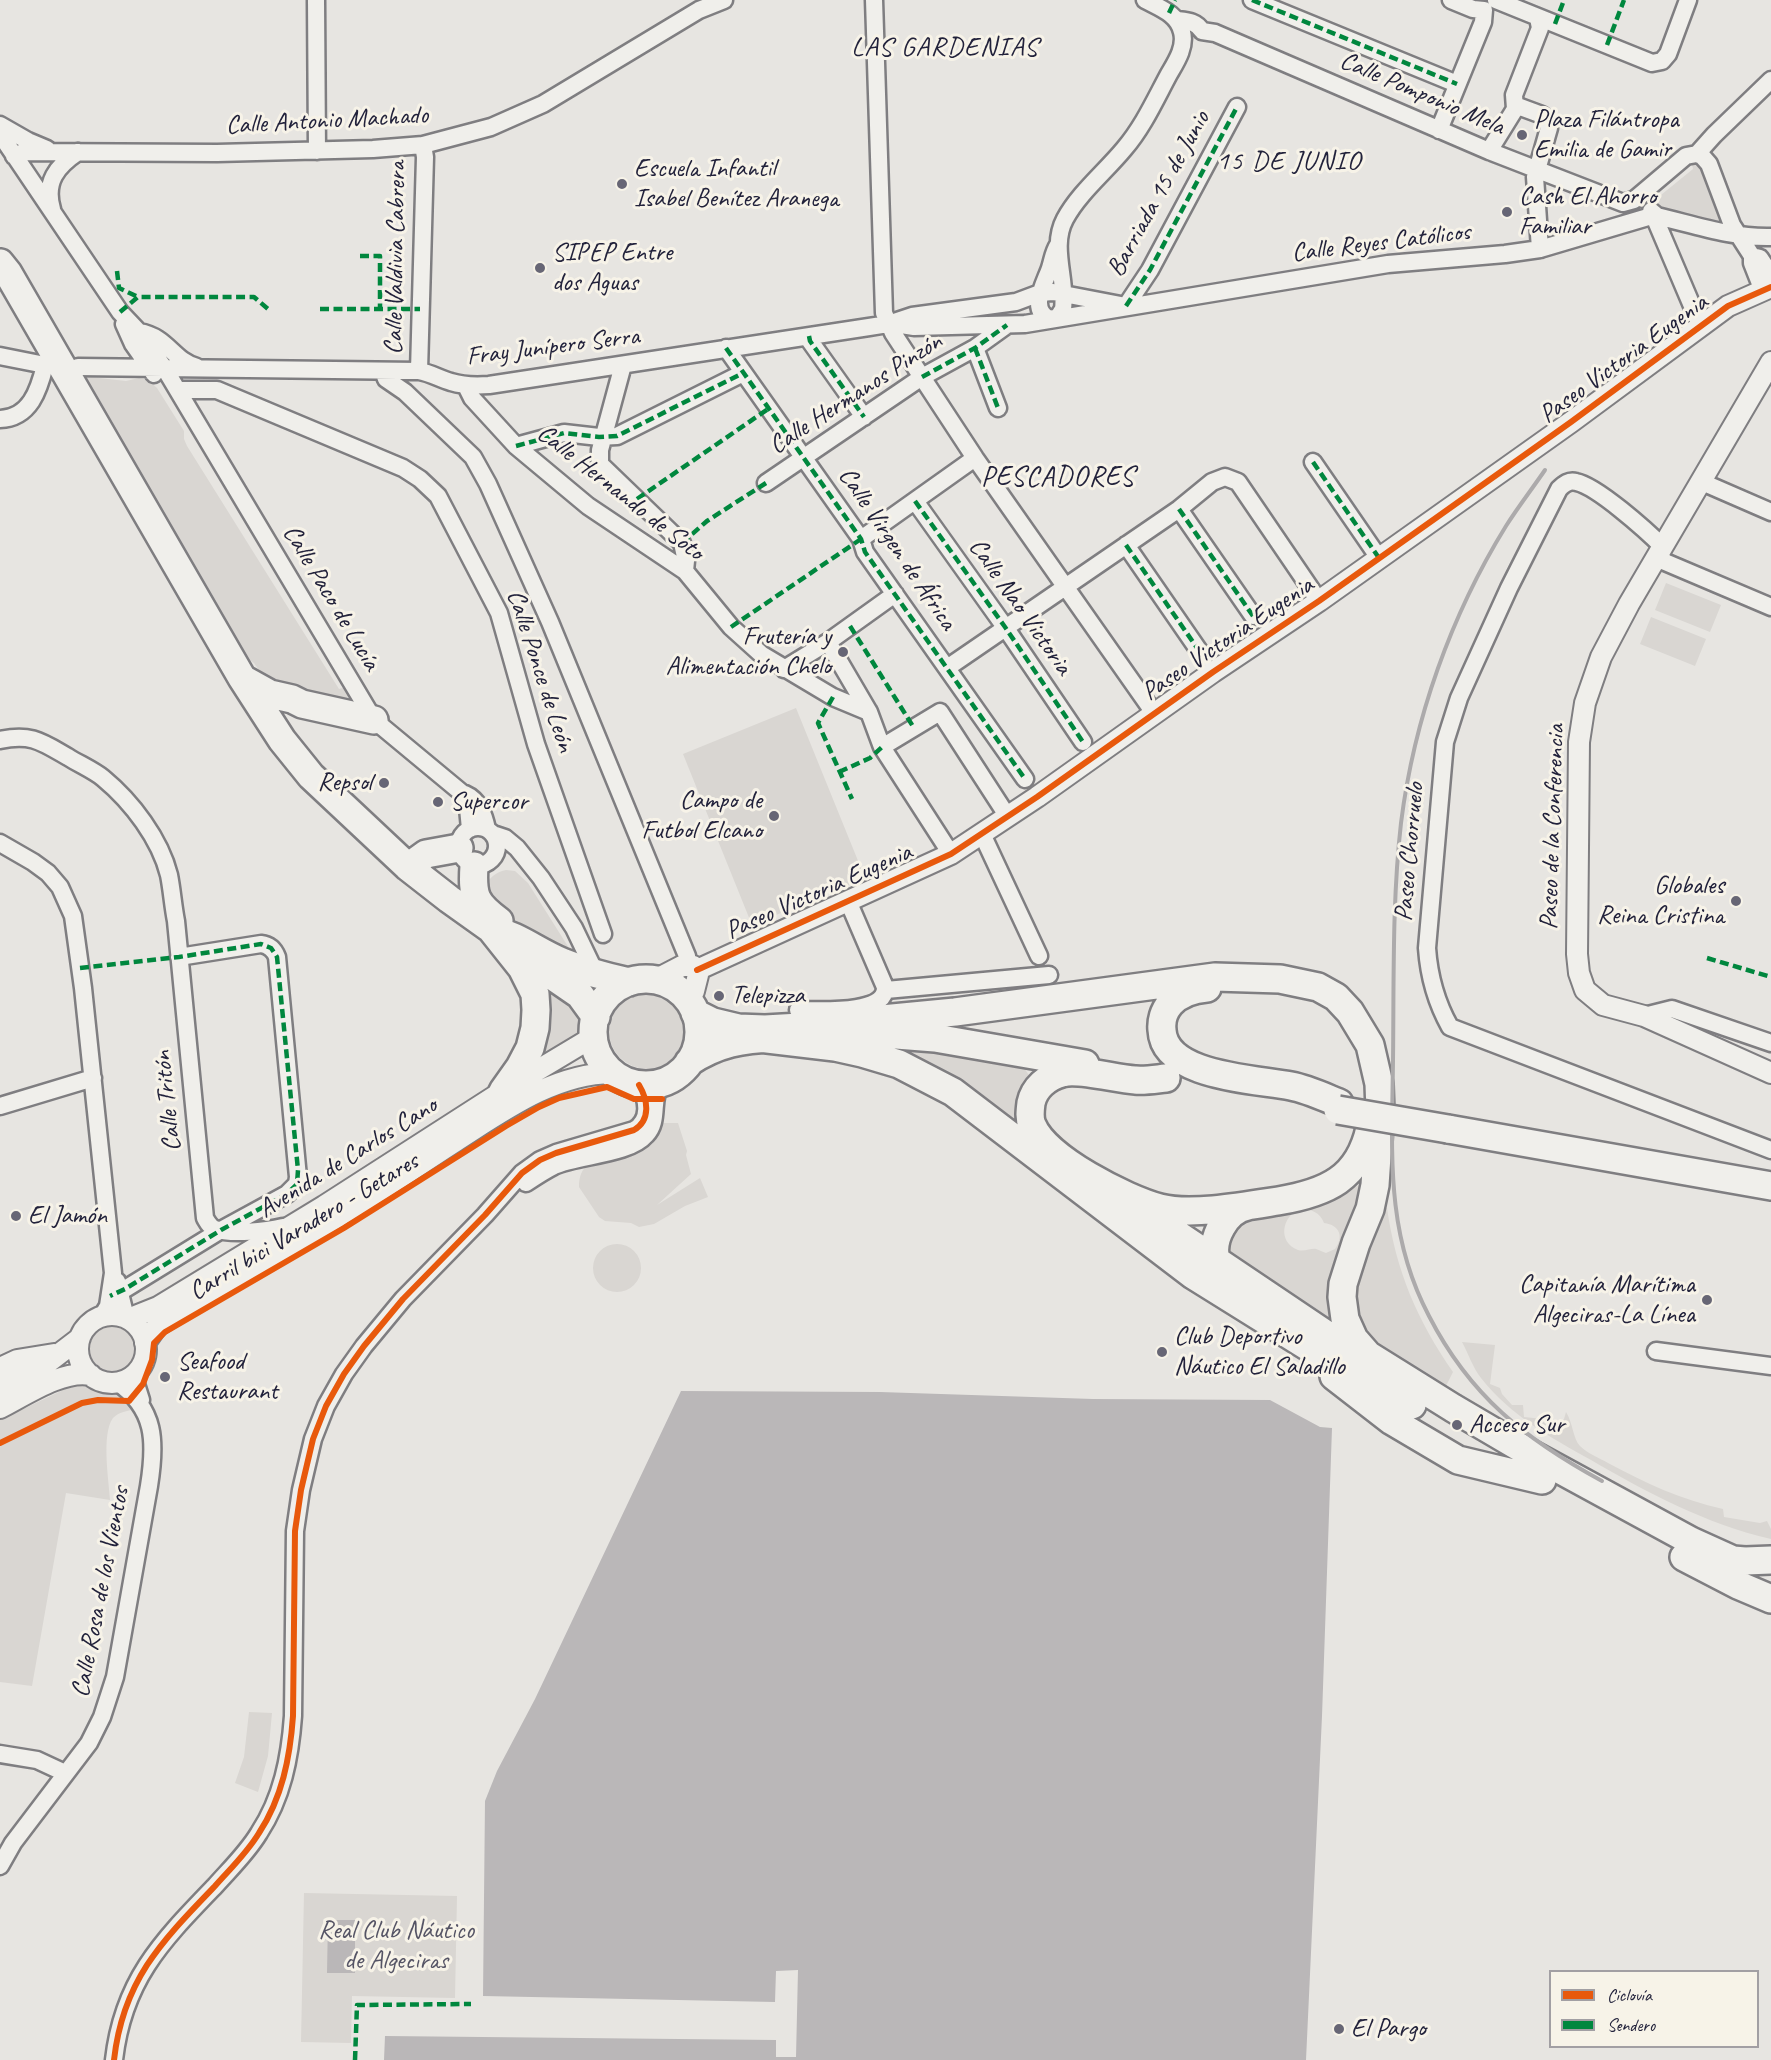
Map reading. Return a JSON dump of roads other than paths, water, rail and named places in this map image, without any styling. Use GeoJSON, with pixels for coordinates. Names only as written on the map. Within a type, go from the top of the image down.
{"type":"FeatureCollection","features":[{"type":"Feature","properties":{"kind":"highway"},"geometry":{"type":"LineString","coordinates":[[3,262],[242,678],[282,740],[311,776],[408,867],[580,995],[595,1027],[599,1057],[612,1073],[630,1083],[650,1084],[682,1071],[694,1054],[699,1033],[692,1007]]}},
{"type":"Feature","properties":{"kind":"highway"},"geometry":{"type":"LineString","coordinates":[[242,678],[270,694],[302,704]]}},
{"type":"Feature","properties":{"kind":"highway"},"geometry":{"type":"LineString","coordinates":[[282,740],[279,720],[284,712],[302,704],[354,705],[374,720]]}},
{"type":"Feature","properties":{"kind":"highway"},"geometry":{"type":"LineString","coordinates":[[408,867],[426,854],[477,841],[474,891],[478,902],[505,926],[501,936]]}},
{"type":"Feature","properties":{"kind":"highway"},"geometry":{"type":"LineString","coordinates":[[501,936],[561,962],[596,974],[674,987],[692,1007],[719,1024],[738,1028],[853,1024],[1215,977],[1280,979],[1318,987],[1336,997],[1350,1012],[1370,1045],[1379,1084],[1380,1112],[1375,1185],[1370,1209],[1346,1272],[1342,1297],[1349,1330],[1368,1355],[1533,1455],[1691,1541],[1733,1560],[1771,1560]]}},
{"type":"Feature","properties":{"kind":"highway"},"geometry":{"type":"LineString","coordinates":[[501,936],[529,980],[535,994],[536,1010],[535,1028],[530,1048],[520,1067],[502,1091]]}},
{"type":"Feature","properties":{"kind":"highway"},"geometry":{"type":"LineString","coordinates":[[595,1027],[608,996],[618,988],[642,981]]}},
{"type":"Feature","properties":{"kind":"highway"},"geometry":{"type":"LineString","coordinates":[[1105,1186],[1134,1200],[1163,1209],[1205,1211],[1252,1205],[1324,1190],[1349,1172],[1363,1153],[1370,1129],[1372,1104],[1364,1057],[1353,1034],[1340,1016],[1322,1000],[1302,992],[1279,988],[1247,986],[1206,988],[1186,992],[1169,1006],[1161,1026],[1166,1047],[1178,1059],[1207,1071],[1295,1086],[1339,1106]]}},
{"type":"Feature","properties":{"kind":"highway"},"geometry":{"type":"LineString","coordinates":[[853,1024],[941,1033],[1339,1106],[1771,1179]]}},
{"type":"Feature","properties":{"kind":"highway"},"geometry":{"type":"LineString","coordinates":[[689,1062],[717,1046],[735,1041],[876,1033],[935,1038],[1339,1106]]}},
{"type":"Feature","properties":{"kind":"highway"},"geometry":{"type":"LineString","coordinates":[[759,1038],[835,1047],[862,1053],[899,1064],[953,1092],[1193,1275],[1255,1315],[1542,1480],[1723,1577],[1771,1599]]}},
{"type":"Feature","properties":{"kind":"highway"},"geometry":{"type":"LineString","coordinates":[[1166,1078],[1137,1080],[1063,1072],[1046,1080],[1037,1088],[1032,1099],[1030,1114],[1033,1127],[1062,1158],[1354,1354],[1368,1355]]}},
{"type":"Feature","properties":{"kind":"highway"},"geometry":{"type":"LineString","coordinates":[[1449,1125],[1771,1186]]}},
{"type":"Feature","properties":{"kind":"highway"},"geometry":{"type":"LineString","coordinates":[[1252,1205],[1235,1211],[1224,1224],[1217,1236],[1216,1261],[1240,1298],[1317,1345],[1327,1356]]}},
{"type":"Feature","properties":{"kind":"highway"},"geometry":{"type":"LineString","coordinates":[[1255,1315],[1392,1421],[1458,1460],[1542,1480]]}},
{"type":"Feature","properties":{"kind":"highway"},"geometry":{"type":"LineString","coordinates":[[1392,1421],[1431,1417]]}},
{"type":"Feature","properties":{"kind":"street"},"geometry":{"type":"LineString","coordinates":[[316,0],[317,151]]}},
{"type":"Feature","properties":{"kind":"street","name":"Calle Antonio Machado"},"geometry":{"type":"LineString","coordinates":[[14,156],[23,152],[217,153],[317,151],[423,145],[491,127],[543,104],[699,10],[724,0]]}},
{"type":"Feature","properties":{"kind":"street"},"geometry":{"type":"LineString","coordinates":[[874,0],[884,313],[888,324],[975,458],[1154,713]]}},
{"type":"Feature","properties":{"kind":"street","name":"Calle Pomponio Mela"},"geometry":{"type":"LineString","coordinates":[[1145,0],[1174,11],[1199,26],[1202,31],[1215,33],[1489,151],[1623,203]]}},
{"type":"Feature","properties":{"kind":"street"},"geometry":{"type":"LineString","coordinates":[[1252,0],[1457,84]]}},
{"type":"Feature","properties":{"kind":"street"},"geometry":{"type":"LineString","coordinates":[[1451,0],[1473,9],[1492,3],[1538,18],[1652,63],[1662,61],[1668,54],[1684,1]]}},
{"type":"Feature","properties":{"kind":"street"},"geometry":{"type":"LineString","coordinates":[[1439,130],[1492,3]]}},
{"type":"Feature","properties":{"kind":"street"},"geometry":{"type":"LineString","coordinates":[[1059,250],[1053,253],[1051,266],[1040,293],[1039,305],[1040,311],[1046,317],[1054,319],[1061,314],[1063,309],[1059,250],[1064,220],[1073,206],[1125,148],[1138,130],[1174,64],[1183,40],[1174,11]]}},
{"type":"Feature","properties":{"kind":"street"},"geometry":{"type":"LineString","coordinates":[[1489,151],[1515,105],[1514,95],[1540,28],[1538,18]]}},
{"type":"Feature","properties":{"kind":"street"},"geometry":{"type":"LineString","coordinates":[[1183,40],[1198,37],[1202,31]]}},
{"type":"Feature","properties":{"kind":"street"},"geometry":{"type":"LineString","coordinates":[[1697,154],[1771,80]]}},
{"type":"Feature","properties":{"kind":"street"},"geometry":{"type":"LineString","coordinates":[[1515,105],[1542,115],[1549,122],[1535,177],[1540,249]]}},
{"type":"Feature","properties":{"kind":"street","name":"Barriada 15 de Junio"},"geometry":{"type":"LineString","coordinates":[[1126,306],[1150,270],[1237,107]]}},
{"type":"Feature","properties":{"kind":"street","name":"Calle Antonio Machado"},"geometry":{"type":"LineString","coordinates":[[0,125],[28,141],[46,147],[50,152]]}},
{"type":"Feature","properties":{"kind":"street","name":"Calle Paco de Lucía"},"geometry":{"type":"LineString","coordinates":[[0,134],[157,368],[182,397],[354,705]]}},
{"type":"Feature","properties":{"kind":"street","name":"Calle Valdivia Cabrera"},"geometry":{"type":"LineString","coordinates":[[419,371],[425,157],[423,145]]}},
{"type":"Feature","properties":{"kind":"street"},"geometry":{"type":"LineString","coordinates":[[53,213],[49,190],[52,178],[57,169],[78,152]]}},
{"type":"Feature","properties":{"kind":"street"},"geometry":{"type":"LineString","coordinates":[[1616,227],[1623,203],[1634,200],[1686,156],[1697,154],[1702,156],[1709,164],[1738,236],[1752,256],[1752,263],[1769,289]]}},
{"type":"Feature","properties":{"kind":"street"},"geometry":{"type":"LineString","coordinates":[[1648,189],[1646,195],[1648,207],[1657,216],[1738,236],[1771,237]]}},
{"type":"Feature","properties":{"kind":"street"},"geometry":{"type":"LineString","coordinates":[[1657,216],[1656,221],[1701,327]]}},
{"type":"Feature","properties":{"kind":"street","name":"Calle Reyes Católicos"},"geometry":{"type":"LineString","coordinates":[[888,324],[914,327],[1007,325],[1054,319],[1388,264],[1540,249],[1657,216]]}},
{"type":"Feature","properties":{"kind":"street"},"geometry":{"type":"LineString","coordinates":[[1059,250],[1070,279],[1089,298]]}},
{"type":"Feature","properties":{"kind":"street","name":"Paseo Victoria Eugenia"},"geometry":{"type":"LineString","coordinates":[[642,981],[692,967],[848,901],[951,854],[1008,817],[1154,713],[1319,601],[1579,416],[1728,306],[1769,289]]}},
{"type":"Feature","properties":{"kind":"street","name":"Calle Reyes Católicos"},"geometry":{"type":"LineString","coordinates":[[888,324],[912,316],[1016,302],[1040,293],[1089,298],[1126,306]]}},
{"type":"Feature","properties":{"kind":"street","name":"Fray Junípero Serra"},"geometry":{"type":"LineString","coordinates":[[78,367],[419,371],[466,386],[489,386],[888,324]]}},
{"type":"Feature","properties":{"kind":"street","name":"Calle Hermanos Pinzón"},"geometry":{"type":"LineString","coordinates":[[766,483],[922,377],[975,348],[1007,325]]}},
{"type":"Feature","properties":{"kind":"street"},"geometry":{"type":"LineString","coordinates":[[112,367],[129,352],[134,334],[150,334],[162,340],[187,364],[203,369]]}},
{"type":"Feature","properties":{"kind":"street"},"geometry":{"type":"LineString","coordinates":[[809,336],[810,342],[864,417]]}},
{"type":"Feature","properties":{"kind":"street","name":"Calle Virgen de África"},"geometry":{"type":"LineString","coordinates":[[726,348],[861,539],[866,552],[1024,779]]}},
{"type":"Feature","properties":{"kind":"street","name":"Calle Hermanos Pinzón"},"geometry":{"type":"LineString","coordinates":[[975,348],[998,408]]}},
{"type":"Feature","properties":{"kind":"street"},"geometry":{"type":"LineString","coordinates":[[0,356],[45,365],[35,396],[28,406],[9,419],[0,419]]}},
{"type":"Feature","properties":{"kind":"street","name":"Paseo de la Conferencia"},"geometry":{"type":"LineString","coordinates":[[1771,362],[1629,604],[1601,657],[1585,702],[1578,742],[1577,954],[1579,973],[1585,990],[1595,1000],[1612,1008],[1644,1016],[1771,1073]]}},
{"type":"Feature","properties":{"kind":"street"},"geometry":{"type":"LineString","coordinates":[[622,365],[600,450],[600,464],[682,543],[686,561],[685,571]]}},
{"type":"Feature","properties":{"kind":"street","name":"Calle Ponce de León"},"geometry":{"type":"LineString","coordinates":[[383,371],[386,379],[405,392],[473,457],[488,484],[550,622],[692,967]]}},
{"type":"Feature","properties":{"kind":"street"},"geometry":{"type":"LineString","coordinates":[[516,446],[564,433],[617,436],[743,373]]}},
{"type":"Feature","properties":{"kind":"street","name":"Calle Hernando de Soto"},"geometry":{"type":"LineString","coordinates":[[466,386],[472,398],[516,446],[588,506],[685,571],[731,627],[761,654],[833,697],[869,712]]}},
{"type":"Feature","properties":{"kind":"street","name":"Calle Ponce de León"},"geometry":{"type":"LineString","coordinates":[[182,397],[217,390],[403,468],[420,479],[438,496],[499,613],[536,744],[603,934]]}},
{"type":"Feature","properties":{"kind":"street"},"geometry":{"type":"LineString","coordinates":[[861,539],[975,458]]}},
{"type":"Feature","properties":{"kind":"street"},"geometry":{"type":"LineString","coordinates":[[1313,462],[1379,558]]}},
{"type":"Feature","properties":{"kind":"street"},"geometry":{"type":"LineString","coordinates":[[948,668],[1179,509],[1218,479],[1232,478],[1238,482],[1319,601]]}},
{"type":"Feature","properties":{"kind":"street"},"geometry":{"type":"LineString","coordinates":[[1702,482],[1771,512]]}},
{"type":"Feature","properties":{"kind":"street","name":"Paseo Chorruelo"},"geometry":{"type":"LineString","coordinates":[[1661,552],[1613,504],[1581,484],[1567,483],[1559,489],[1509,588],[1464,688],[1445,742],[1427,948],[1428,973],[1440,1010],[1450,1027],[1770,1151]]}},
{"type":"Feature","properties":{"kind":"street","name":"Calle Nao Victoria"},"geometry":{"type":"LineString","coordinates":[[915,501],[1083,742]]}},
{"type":"Feature","properties":{"kind":"street"},"geometry":{"type":"LineString","coordinates":[[1179,509],[1253,616]]}},
{"type":"Feature","properties":{"kind":"street"},"geometry":{"type":"LineString","coordinates":[[1126,545],[1204,658]]}},
{"type":"Feature","properties":{"kind":"street"},"geometry":{"type":"LineString","coordinates":[[1661,552],[1665,562],[1771,607]]}},
{"type":"Feature","properties":{"kind":"street"},"geometry":{"type":"LineString","coordinates":[[784,669],[828,642],[895,594]]}},
{"type":"Feature","properties":{"kind":"street"},"geometry":{"type":"LineString","coordinates":[[828,642],[869,712],[882,747],[951,854]]}},
{"type":"Feature","properties":{"kind":"street"},"geometry":{"type":"LineString","coordinates":[[882,747],[940,712],[1008,817]]}},
{"type":"Feature","properties":{"kind":"street"},"geometry":{"type":"LineString","coordinates":[[374,720],[476,802],[483,813],[477,841],[505,838],[517,848],[541,878],[574,928],[596,974]]}},
{"type":"Feature","properties":{"kind":"street","name":"Calle Tritón"},"geometry":{"type":"LineString","coordinates":[[0,740],[17,736],[31,738],[102,777],[130,804],[152,836],[169,874],[205,1218],[212,1228],[222,1230]]}},
{"type":"Feature","properties":{"kind":"street"},"geometry":{"type":"LineString","coordinates":[[982,834],[1039,956]]}},
{"type":"Feature","properties":{"kind":"street"},"geometry":{"type":"LineString","coordinates":[[0,843],[48,873],[60,887],[73,916],[93,1078],[113,1273],[110,1283],[127,1318]]}},
{"type":"Feature","properties":{"kind":"street"},"geometry":{"type":"LineString","coordinates":[[798,1011],[870,1006],[881,1000],[886,990],[848,901]]}},
{"type":"Feature","properties":{"kind":"street"},"geometry":{"type":"LineString","coordinates":[[102,1316],[115,1294],[287,1194],[297,1184],[277,957],[271,948],[261,944],[179,957]]}},
{"type":"Feature","properties":{"kind":"street"},"geometry":{"type":"LineString","coordinates":[[692,967],[698,975],[692,1007]]}},
{"type":"Feature","properties":{"kind":"street"},"geometry":{"type":"LineString","coordinates":[[886,990],[1049,975]]}},
{"type":"Feature","properties":{"kind":"street"},"geometry":{"type":"LineString","coordinates":[[1644,1016],[1672,1009],[1771,1043]]}},
{"type":"Feature","properties":{"kind":"street","name":"Avenida de Carlos Cano"},"geometry":{"type":"LineString","coordinates":[[127,1318],[158,1306],[292,1225],[502,1091],[595,1027]]}},
{"type":"Feature","properties":{"kind":"street","name":"Avenida de Carlos Cano"},"geometry":{"type":"LineString","coordinates":[[145,1343],[157,1326],[342,1215],[498,1114],[532,1095],[567,1080],[598,1073],[612,1073]]}},
{"type":"Feature","properties":{"kind":"street"},"geometry":{"type":"LineString","coordinates":[[0,1106],[93,1078]]}},
{"type":"Feature","properties":{"kind":"street"},"geometry":{"type":"LineString","coordinates":[[114,2060],[122,2019],[134,1986],[149,1959],[162,1942],[239,1860],[258,1835],[274,1807],[286,1772],[293,1716],[295,1531],[301,1490],[313,1439],[326,1406],[357,1355],[403,1299],[485,1215],[522,1173],[540,1160],[570,1147],[640,1126],[646,1114],[644,1092],[650,1084]]}},
{"type":"Feature","properties":{"kind":"street"},"geometry":{"type":"LineString","coordinates":[[222,1230],[265,1231],[292,1225]]}},
{"type":"Feature","properties":{"kind":"street"},"geometry":{"type":"LineString","coordinates":[[0,1388],[46,1364],[80,1338],[88,1324],[102,1316],[118,1315],[127,1318],[139,1328],[145,1343],[144,1359],[136,1373],[129,1378],[117,1382],[106,1382],[91,1375],[85,1369],[79,1354],[80,1338]]}},
{"type":"Feature","properties":{"kind":"street"},"geometry":{"type":"LineString","coordinates":[[1656,1351],[1771,1366]]}},
{"type":"Feature","properties":{"kind":"street"},"geometry":{"type":"LineString","coordinates":[[0,1368],[16,1360],[59,1353]]}},
{"type":"Feature","properties":{"kind":"street","name":"Calle Rosa de los Vientos"},"geometry":{"type":"LineString","coordinates":[[0,1866],[13,1844],[89,1743],[102,1717],[114,1677],[152,1465],[152,1434],[135,1381],[136,1373]]}},
{"type":"Feature","properties":{"kind":"street"},"geometry":{"type":"LineString","coordinates":[[0,1408],[56,1380],[77,1374],[91,1375]]}},
{"type":"Feature","properties":{"kind":"street","name":"Calle Rosa de los Vientos"},"geometry":{"type":"LineString","coordinates":[[117,1382],[128,1389],[143,1407]]}},
{"type":"Feature","properties":{"kind":"street"},"geometry":{"type":"LineString","coordinates":[[0,1754],[38,1760],[65,1773]]}},
{"type":"Feature","properties":{"kind":"railway"},"geometry":{"type":"LineString","coordinates":[[1545,470],[1511,519],[1468,595],[1438,669],[1415,745],[1407,784],[1398,853],[1395,912],[1392,1160],[1398,1223],[1415,1285],[1429,1316],[1462,1370],[1502,1413],[1524,1431],[1548,1449],[1602,1481]]}},
{"type":"Feature","properties":{"kind":"place","name":"Plaza Filántropa Emilia de Gamir"},"geometry":{"type":"Point","coordinates":[1522,135]}},
{"type":"Feature","properties":{"kind":"place","name":"Escuela Infantil Isabel Benítez Aranega"},"geometry":{"type":"Point","coordinates":[622,184]}},
{"type":"Feature","properties":{"kind":"place","name":"Cash El Ahorro Familiar"},"geometry":{"type":"Point","coordinates":[1507,212]}},
{"type":"Feature","properties":{"kind":"place","name":"SIPEP Entre dos Aguas"},"geometry":{"type":"Point","coordinates":[540,268]}},
{"type":"Feature","properties":{"kind":"place","name":"Frutería y Alimentación Chelo"},"geometry":{"type":"Point","coordinates":[843,652]}},
{"type":"Feature","properties":{"kind":"place","name":"Repsol"},"geometry":{"type":"Point","coordinates":[384,783]}},
{"type":"Feature","properties":{"kind":"place","name":"Supercor"},"geometry":{"type":"Point","coordinates":[438,802]}},
{"type":"Feature","properties":{"kind":"place","name":"Campo de Futbol Elcano"},"geometry":{"type":"Point","coordinates":[774,816]}},
{"type":"Feature","properties":{"kind":"place","name":"Globales Reina Cristina"},"geometry":{"type":"Point","coordinates":[1736,901]}},
{"type":"Feature","properties":{"kind":"place","name":"Telepizza"},"geometry":{"type":"Point","coordinates":[719,996]}},
{"type":"Feature","properties":{"kind":"place","name":"El Jamón"},"geometry":{"type":"Point","coordinates":[16,1216]}},
{"type":"Feature","properties":{"kind":"place","name":"Capitanía Marítima Algeciras-La Línea"},"geometry":{"type":"Point","coordinates":[1707,1300]}},
{"type":"Feature","properties":{"kind":"place","name":"Club Deportivo Náutico El Saladillo"},"geometry":{"type":"Point","coordinates":[1162,1352]}},
{"type":"Feature","properties":{"kind":"place","name":"Seafood Restaurant"},"geometry":{"type":"Point","coordinates":[165,1377]}},
{"type":"Feature","properties":{"kind":"place","name":"Acceso Sur"},"geometry":{"type":"Point","coordinates":[1457,1425]}},
{"type":"Feature","properties":{"kind":"place","name":"El Pargo"},"geometry":{"type":"Point","coordinates":[1339,2029]}},
{"type":"Feature","properties":{"kind":"district","name":"LAS GARDENIAS"},"geometry":{"type":"Point","coordinates":[945,48]}},
{"type":"Feature","properties":{"kind":"district","name":"15 DE JUNIO"},"geometry":{"type":"Point","coordinates":[1289,162]}},
{"type":"Feature","properties":{"kind":"district","name":"PESCADORES"},"geometry":{"type":"Point","coordinates":[1058,478]}},
{"type":"Feature","properties":{"kind":"park label","name":"Real Club Náutico de Algeciras"},"geometry":{"type":"Point","coordinates":[396,1946]}}]}
